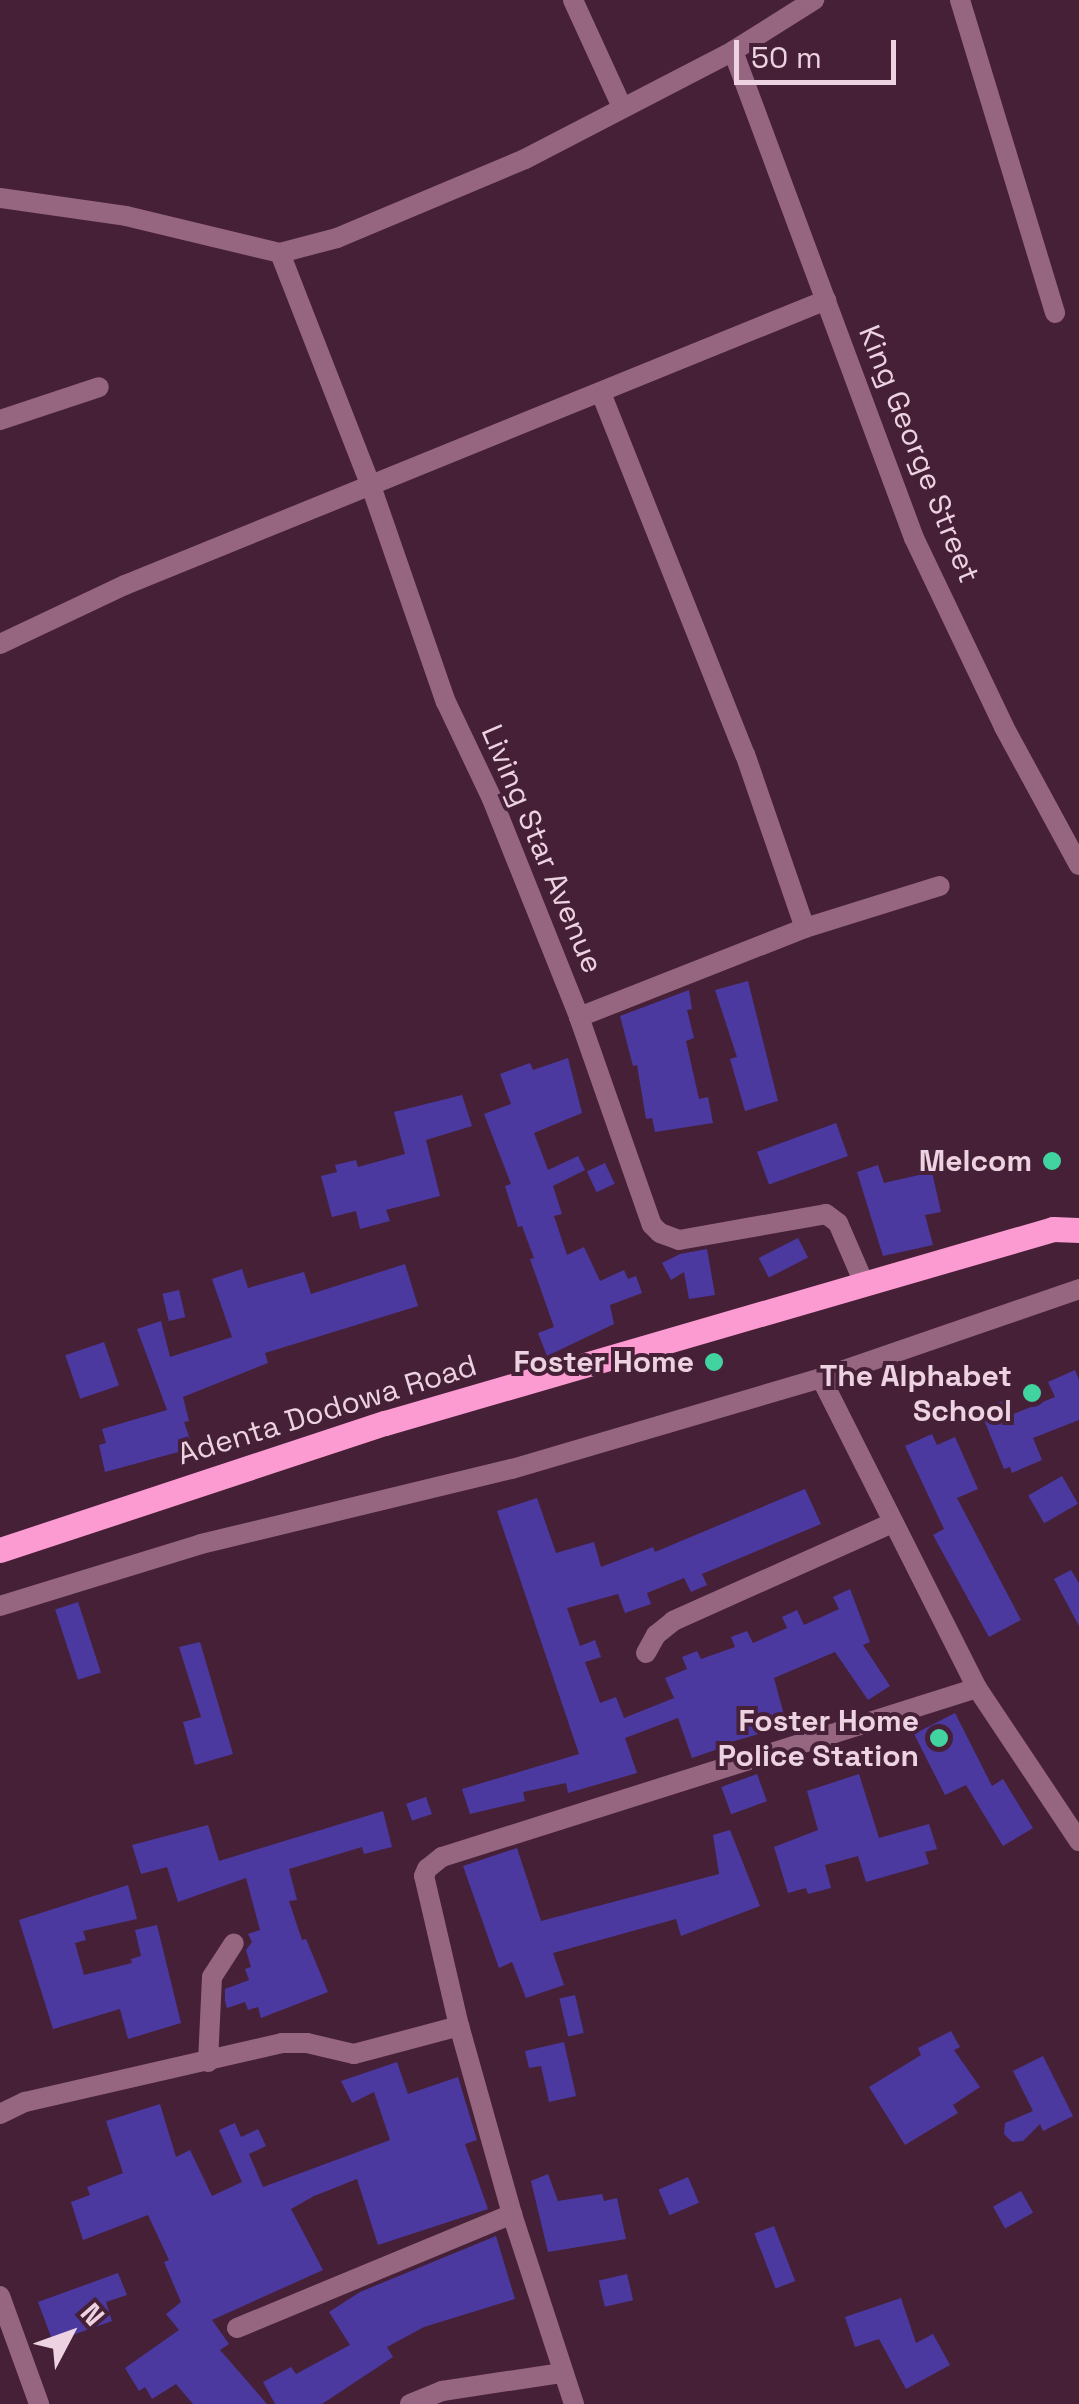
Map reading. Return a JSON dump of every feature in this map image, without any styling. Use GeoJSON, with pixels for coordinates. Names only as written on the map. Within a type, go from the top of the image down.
{"type":"FeatureCollection","features":[{"type":"Feature","properties":{"kind":"main road","name":"Adenta Dodowa Road"},"geometry":{"type":"LineString","coordinates":[[0,1550],[386,1423],[1053,1229],[1079,1230]]}},
{"type":"Feature","properties":{"kind":"street"},"geometry":{"type":"LineString","coordinates":[[574,0],[622,107]]}},
{"type":"Feature","properties":{"kind":"street"},"geometry":{"type":"LineString","coordinates":[[0,198],[126,216],[280,253],[337,238],[525,159],[733,51],[814,0]]}},
{"type":"Feature","properties":{"kind":"street"},"geometry":{"type":"LineString","coordinates":[[960,0],[1055,313]]}},
{"type":"Feature","properties":{"kind":"street","name":"King George Street"},"geometry":{"type":"LineString","coordinates":[[733,51],[914,538],[1004,727],[1079,865]]}},
{"type":"Feature","properties":{"kind":"street","name":"Living Star Avenue"},"geometry":{"type":"LineString","coordinates":[[280,253],[371,486],[446,702],[492,799],[579,1016],[652,1225],[660,1233],[679,1240],[826,1214],[838,1223],[864,1282]]}},
{"type":"Feature","properties":{"kind":"street"},"geometry":{"type":"LineString","coordinates":[[0,644],[125,585],[826,300]]}},
{"type":"Feature","properties":{"kind":"street"},"geometry":{"type":"LineString","coordinates":[[0,420],[99,387]]}},
{"type":"Feature","properties":{"kind":"street"},"geometry":{"type":"LineString","coordinates":[[601,393],[745,754],[805,928]]}},
{"type":"Feature","properties":{"kind":"street"},"geometry":{"type":"LineString","coordinates":[[579,1016],[805,928],[940,886]]}},
{"type":"Feature","properties":{"kind":"street"},"geometry":{"type":"LineString","coordinates":[[0,1606],[200,1544],[512,1469],[821,1378],[1079,1289]]}},
{"type":"Feature","properties":{"kind":"street"},"geometry":{"type":"LineString","coordinates":[[821,1378],[977,1688],[1079,1841]]}},
{"type":"Feature","properties":{"kind":"street"},"geometry":{"type":"LineString","coordinates":[[646,1653],[656,1634],[673,1620],[892,1523]]}},
{"type":"Feature","properties":{"kind":"street"},"geometry":{"type":"LineString","coordinates":[[574,2404],[560,2373],[512,2214],[459,2026],[424,1876],[442,1857],[977,1688]]}},
{"type":"Feature","properties":{"kind":"street"},"geometry":{"type":"LineString","coordinates":[[208,2062],[212,1976],[234,1943]]}},
{"type":"Feature","properties":{"kind":"street"},"geometry":{"type":"LineString","coordinates":[[0,2114],[25,2102],[282,2043],[307,2043],[354,2054],[459,2026]]}},
{"type":"Feature","properties":{"kind":"street"},"geometry":{"type":"LineString","coordinates":[[237,2328],[512,2214]]}},
{"type":"Feature","properties":{"kind":"street"},"geometry":{"type":"LineString","coordinates":[[0,2296],[38,2404]]}},
{"type":"Feature","properties":{"kind":"street"},"geometry":{"type":"LineString","coordinates":[[410,2404],[442,2390],[560,2373]]}},
{"type":"Feature","properties":{"kind":"building"},"geometry":{"type":"Polygon","coordinates":[[[748,981],[778,1101],[745,1111],[730,1059],[737,1057],[715,990],[748,981]]]}},
{"type":"Feature","properties":{"kind":"building"},"geometry":{"type":"Polygon","coordinates":[[[689,990],[692,1009],[687,1010],[694,1038],[686,1041],[699,1099],[708,1097],[713,1123],[655,1132],[652,1118],[646,1119],[637,1065],[633,1066],[620,1016],[689,990]]]}},
{"type":"Feature","properties":{"kind":"building"},"geometry":{"type":"Polygon","coordinates":[[[568,1058],[582,1113],[534,1133],[548,1170],[578,1156],[585,1170],[553,1186],[562,1214],[554,1216],[567,1255],[584,1247],[600,1281],[624,1270],[628,1279],[636,1276],[642,1293],[610,1305],[614,1324],[547,1356],[538,1333],[554,1327],[530,1259],[534,1258],[522,1226],[518,1227],[505,1186],[511,1184],[484,1114],[511,1104],[500,1074],[530,1063],[533,1070],[568,1058]]]}},
{"type":"Feature","properties":{"kind":"building"},"geometry":{"type":"Polygon","coordinates":[[[462,1095],[472,1126],[426,1140],[440,1196],[386,1210],[390,1221],[360,1229],[356,1211],[332,1217],[321,1176],[337,1172],[335,1165],[356,1160],[358,1167],[405,1154],[394,1112],[462,1095]]]}},
{"type":"Feature","properties":{"kind":"building"},"geometry":{"type":"Polygon","coordinates":[[[836,1123],[848,1156],[769,1185],[757,1152],[836,1123]]]}},
{"type":"Feature","properties":{"kind":"building"},"geometry":{"type":"Polygon","coordinates":[[[605,1163],[615,1184],[597,1192],[587,1171],[605,1163]]]}},
{"type":"Feature","properties":{"kind":"building"},"geometry":{"type":"Polygon","coordinates":[[[878,1165],[884,1183],[932,1172],[941,1212],[925,1215],[933,1245],[883,1256],[857,1172],[878,1165]]]}},
{"type":"Feature","properties":{"kind":"building"},"geometry":{"type":"Polygon","coordinates":[[[798,1238],[808,1258],[769,1278],[759,1258],[798,1238]]]}},
{"type":"Feature","properties":{"kind":"building"},"geometry":{"type":"Polygon","coordinates":[[[707,1249],[715,1295],[689,1299],[684,1272],[671,1280],[662,1263],[680,1254],[707,1249]]]}},
{"type":"Feature","properties":{"kind":"building"},"geometry":{"type":"Polygon","coordinates":[[[405,1264],[418,1306],[265,1353],[268,1363],[183,1397],[189,1421],[184,1422],[193,1448],[105,1472],[99,1445],[106,1443],[102,1429],[167,1410],[137,1329],[161,1321],[170,1357],[232,1337],[212,1279],[242,1269],[248,1288],[304,1272],[311,1294],[405,1264]]]}},
{"type":"Feature","properties":{"kind":"building"},"geometry":{"type":"Polygon","coordinates":[[[179,1290],[185,1317],[169,1321],[162,1294],[179,1290]]]}},
{"type":"Feature","properties":{"kind":"building"},"geometry":{"type":"Polygon","coordinates":[[[104,1342],[119,1385],[80,1399],[65,1355],[104,1342]]]}},
{"type":"Feature","properties":{"kind":"building"},"geometry":{"type":"Polygon","coordinates":[[[1075,1370],[1079,1380],[1079,1420],[1033,1438],[1042,1460],[1012,1473],[1010,1467],[1004,1469],[980,1410],[1005,1400],[1011,1415],[1055,1397],[1048,1382],[1075,1370]]]}},
{"type":"Feature","properties":{"kind":"building"},"geometry":{"type":"Polygon","coordinates":[[[932,1434],[937,1445],[955,1437],[978,1489],[957,1498],[1021,1620],[989,1637],[933,1535],[944,1529],[905,1446],[932,1434]]]}},
{"type":"Feature","properties":{"kind":"building"},"geometry":{"type":"Polygon","coordinates":[[[1062,1476],[1078,1504],[1044,1523],[1028,1496],[1062,1476]]]}},
{"type":"Feature","properties":{"kind":"building"},"geometry":{"type":"Polygon","coordinates":[[[805,1489],[821,1524],[702,1574],[707,1585],[691,1592],[684,1578],[647,1593],[651,1604],[625,1613],[618,1594],[567,1608],[580,1646],[595,1640],[601,1657],[585,1662],[600,1703],[616,1697],[624,1718],[674,1698],[665,1678],[687,1669],[682,1657],[697,1651],[701,1659],[735,1647],[731,1637],[747,1631],[753,1643],[787,1628],[782,1617],[797,1610],[804,1625],[839,1609],[833,1597],[850,1589],[870,1642],[863,1645],[890,1686],[868,1700],[835,1652],[774,1678],[787,1726],[717,1746],[718,1749],[692,1758],[678,1718],[625,1738],[637,1773],[568,1793],[566,1783],[523,1792],[525,1801],[470,1814],[462,1789],[579,1754],[497,1511],[537,1498],[556,1553],[594,1542],[601,1567],[653,1547],[655,1552],[805,1489]]]}},
{"type":"Feature","properties":{"kind":"building"},"geometry":{"type":"Polygon","coordinates":[[[1071,1570],[1079,1583],[1079,1626],[1054,1579],[1071,1570]]]}},
{"type":"Feature","properties":{"kind":"building"},"geometry":{"type":"Polygon","coordinates":[[[78,1602],[101,1672],[78,1680],[55,1609],[78,1602]]]}},
{"type":"Feature","properties":{"kind":"building"},"geometry":{"type":"Polygon","coordinates":[[[200,1642],[233,1754],[195,1765],[183,1722],[201,1717],[179,1647],[200,1642]]]}},
{"type":"Feature","properties":{"kind":"building"},"geometry":{"type":"Polygon","coordinates":[[[955,1713],[992,1786],[1003,1779],[1033,1828],[1003,1846],[966,1785],[945,1795],[914,1734],[955,1713]]]}},
{"type":"Feature","properties":{"kind":"building"},"geometry":{"type":"Polygon","coordinates":[[[757,1774],[767,1801],[731,1814],[721,1787],[757,1774]]]}},
{"type":"Feature","properties":{"kind":"building"},"geometry":{"type":"Polygon","coordinates":[[[859,1774],[879,1838],[929,1824],[937,1849],[925,1852],[929,1864],[866,1882],[858,1856],[825,1865],[831,1888],[808,1894],[806,1888],[788,1893],[774,1847],[818,1830],[807,1791],[859,1774]]]}},
{"type":"Feature","properties":{"kind":"building"},"geometry":{"type":"Polygon","coordinates":[[[426,1797],[432,1814],[412,1821],[406,1804],[426,1797]]]}},
{"type":"Feature","properties":{"kind":"building"},"geometry":{"type":"Polygon","coordinates":[[[383,1811],[392,1847],[364,1854],[362,1847],[289,1869],[297,1900],[289,1901],[302,1940],[306,1939],[328,1992],[261,2018],[258,2007],[248,2010],[245,2002],[227,2008],[225,2001],[225,1989],[249,1980],[245,1969],[251,1967],[246,1950],[252,1942],[248,1934],[260,1930],[246,1878],[178,1902],[167,1867],[141,1874],[132,1845],[208,1825],[219,1861],[383,1811]]]}},
{"type":"Feature","properties":{"kind":"building"},"geometry":{"type":"Polygon","coordinates":[[[730,1830],[760,1906],[681,1936],[676,1919],[553,1953],[564,1985],[526,1998],[512,1962],[499,1968],[463,1866],[517,1848],[541,1921],[719,1874],[713,1835],[730,1830]]]}},
{"type":"Feature","properties":{"kind":"building"},"geometry":{"type":"Polygon","coordinates":[[[128,1885],[137,1919],[83,1931],[86,1940],[75,1943],[84,1975],[132,1963],[131,1959],[141,1956],[135,1930],[157,1925],[181,2023],[128,2039],[120,2009],[53,2029],[19,1920],[128,1885]]]}},
{"type":"Feature","properties":{"kind":"building"},"geometry":{"type":"Polygon","coordinates":[[[575,1995],[584,2033],[568,2037],[559,1999],[575,1995]]]}},
{"type":"Feature","properties":{"kind":"building"},"geometry":{"type":"Polygon","coordinates":[[[951,2031],[960,2047],[954,2050],[980,2087],[953,2105],[958,2113],[905,2145],[869,2087],[921,2055],[918,2048],[951,2031]]]}},
{"type":"Feature","properties":{"kind":"building"},"geometry":{"type":"Polygon","coordinates":[[[564,2042],[576,2096],[549,2102],[541,2066],[529,2068],[525,2051],[564,2042]]]}},
{"type":"Feature","properties":{"kind":"building"},"geometry":{"type":"Polygon","coordinates":[[[1043,2056],[1073,2116],[1043,2131],[1040,2124],[1023,2141],[1012,2142],[1004,2134],[1005,2123],[1033,2111],[1013,2071],[1043,2056]]]}},
{"type":"Feature","properties":{"kind":"building"},"geometry":{"type":"Polygon","coordinates":[[[397,2062],[408,2094],[458,2077],[477,2140],[465,2144],[488,2209],[378,2245],[357,2179],[314,2196],[291,2209],[323,2270],[212,2320],[229,2344],[220,2350],[267,2404],[193,2404],[176,2384],[152,2399],[145,2387],[139,2391],[125,2368],[179,2330],[166,2314],[181,2302],[164,2262],[169,2260],[148,2215],[83,2240],[71,2202],[90,2195],[87,2187],[123,2173],[106,2121],[160,2104],[176,2157],[190,2150],[212,2196],[242,2182],[219,2130],[235,2123],[241,2137],[258,2129],[266,2146],[249,2154],[263,2187],[390,2140],[374,2092],[352,2103],[341,2081],[397,2062]]]}},
{"type":"Feature","properties":{"kind":"building"},"geometry":{"type":"Polygon","coordinates":[[[548,2174],[558,2201],[602,2194],[604,2201],[617,2198],[626,2239],[548,2252],[531,2181],[548,2174]]]}},
{"type":"Feature","properties":{"kind":"building"},"geometry":{"type":"Polygon","coordinates":[[[688,2177],[699,2203],[669,2215],[659,2190],[688,2177]]]}},
{"type":"Feature","properties":{"kind":"building"},"geometry":{"type":"Polygon","coordinates":[[[1021,2191],[1033,2213],[1005,2228],[993,2207],[1021,2191]]]}},
{"type":"Feature","properties":{"kind":"building"},"geometry":{"type":"Polygon","coordinates":[[[774,2226],[795,2281],[776,2289],[754,2234],[774,2226]]]}},
{"type":"Feature","properties":{"kind":"building"},"geometry":{"type":"Polygon","coordinates":[[[496,2236],[515,2299],[424,2327],[387,2347],[393,2357],[322,2404],[275,2404],[263,2382],[291,2367],[296,2374],[350,2345],[329,2312],[360,2292],[496,2236]]]}},
{"type":"Feature","properties":{"kind":"building"},"geometry":{"type":"Polygon","coordinates":[[[118,2273],[127,2295],[106,2302],[112,2321],[53,2342],[38,2302],[118,2273]]]}},
{"type":"Feature","properties":{"kind":"building"},"geometry":{"type":"Polygon","coordinates":[[[627,2274],[633,2300],[605,2307],[599,2281],[627,2274]]]}},
{"type":"Feature","properties":{"kind":"building"},"geometry":{"type":"Polygon","coordinates":[[[901,2298],[916,2343],[933,2334],[950,2365],[906,2389],[879,2339],[855,2347],[845,2317],[901,2298]]]}},
{"type":"Feature","properties":{"kind":"place","name":"Melcom"},"geometry":{"type":"Point","coordinates":[1052,1161]}},
{"type":"Feature","properties":{"kind":"place","name":"Foster Home"},"geometry":{"type":"Point","coordinates":[714,1362]}},
{"type":"Feature","properties":{"kind":"place","name":"The Alphabet School"},"geometry":{"type":"Point","coordinates":[1032,1393]}},
{"type":"Feature","properties":{"kind":"place","name":"Foster Home Police Station"},"geometry":{"type":"Point","coordinates":[939,1738]}}]}
